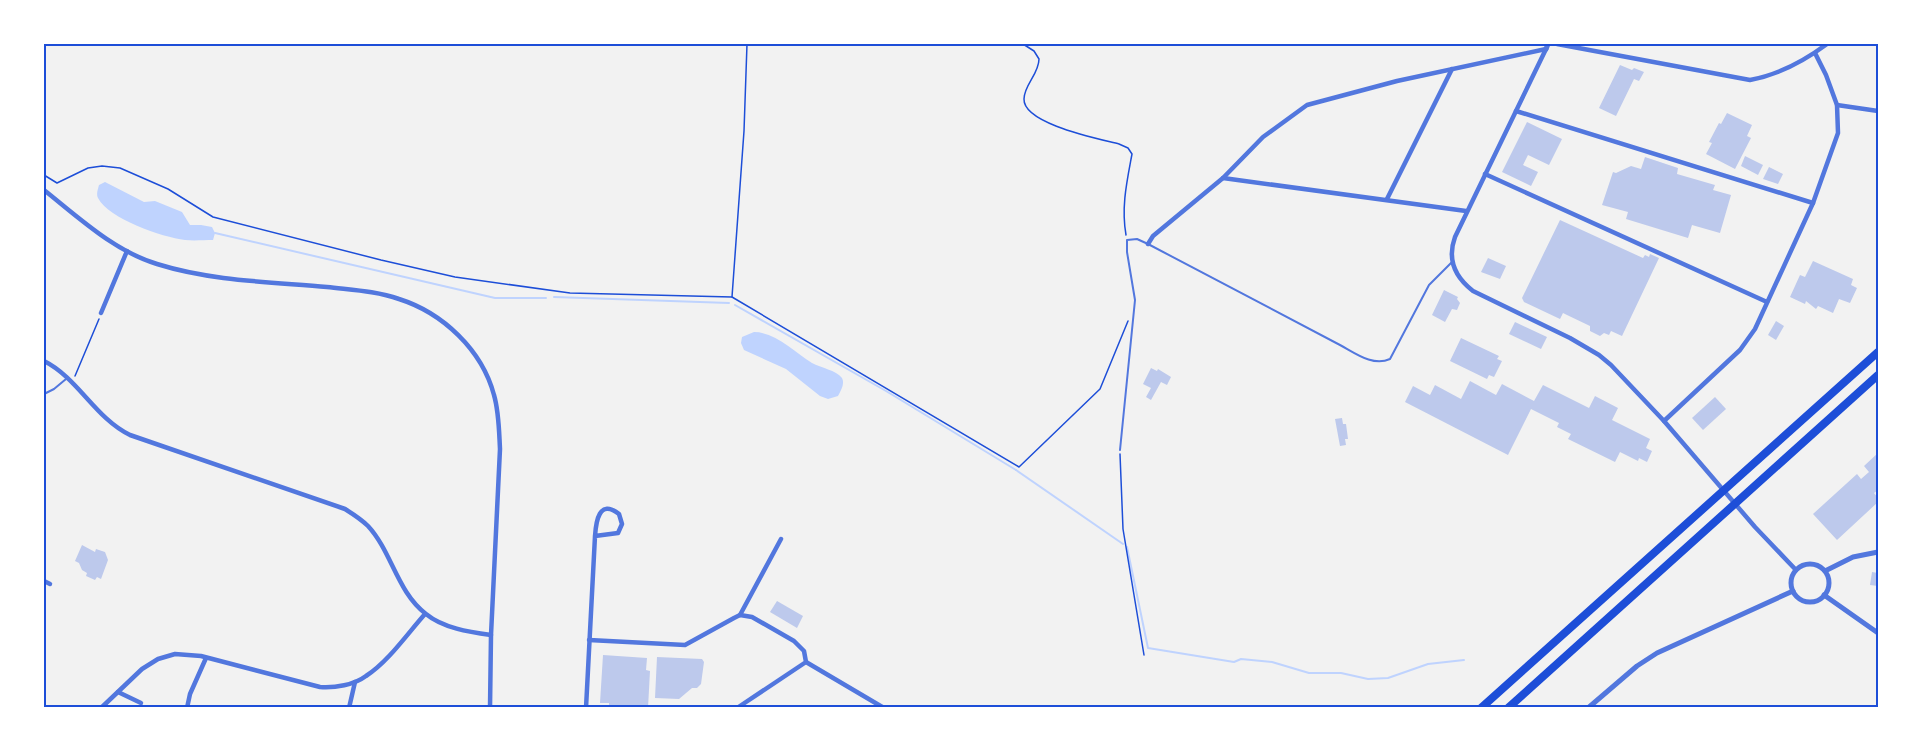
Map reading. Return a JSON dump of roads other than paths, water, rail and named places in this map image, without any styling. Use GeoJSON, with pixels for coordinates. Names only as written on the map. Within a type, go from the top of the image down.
{"type":"FeatureCollection","features":[{"type":"Feature","properties":{"kind":"highway"},"geometry":{"type":"LineString","coordinates":[[1481,708],[1878,352]]}},
{"type":"Feature","properties":{"kind":"highway"},"geometry":{"type":"LineString","coordinates":[[1508,708],[1878,375]]}},
{"type":"Feature","properties":{"kind":"street"},"geometry":{"type":"LineString","coordinates":[[1557,44],[1750,80],[1768,77],[1827,44]]}},
{"type":"Feature","properties":{"kind":"street"},"geometry":{"type":"LineString","coordinates":[[1148,244],[1153,236],[1223,178],[1263,137],[1307,105],[1547,46]]}},
{"type":"Feature","properties":{"kind":"street"},"geometry":{"type":"LineString","coordinates":[[1547,46],[1452,243],[1452,261],[1459,278],[1473,291],[1570,338],[1599,355],[1623,376],[1704,470],[1796,570]]}},
{"type":"Feature","properties":{"kind":"street"},"geometry":{"type":"LineString","coordinates":[[1664,421],[1740,350],[1755,329],[1813,203],[1838,133],[1837,105],[1815,52]]}},
{"type":"Feature","properties":{"kind":"street"},"geometry":{"type":"LineString","coordinates":[[1387,199],[1452,69]]}},
{"type":"Feature","properties":{"kind":"street"},"geometry":{"type":"LineString","coordinates":[[1837,105],[1878,111]]}},
{"type":"Feature","properties":{"kind":"street"},"geometry":{"type":"LineString","coordinates":[[1516,111],[1813,203]]}},
{"type":"Feature","properties":{"kind":"street"},"geometry":{"type":"LineString","coordinates":[[1485,174],[1767,302]]}},
{"type":"Feature","properties":{"kind":"street"},"geometry":{"type":"LineString","coordinates":[[1223,178],[1466,211]]}},
{"type":"Feature","properties":{"kind":"street"},"geometry":{"type":"LineString","coordinates":[[44,190],[127,251],[157,264],[199,274],[357,290],[397,298],[431,313],[465,342],[484,370],[494,394],[498,419],[500,449],[491,635],[490,708]]}},
{"type":"Feature","properties":{"kind":"street"},"geometry":{"type":"LineString","coordinates":[[101,313],[127,251]]}},
{"type":"Feature","properties":{"kind":"street"},"geometry":{"type":"LineString","coordinates":[[44,361],[53,365],[110,422],[130,435],[330,503],[353,514],[374,533],[400,582],[425,614],[450,627],[491,635]]}},
{"type":"Feature","properties":{"kind":"street"},"geometry":{"type":"LineString","coordinates":[[586,708],[589,640],[595,536],[596,523],[600,513],[609,509],[619,514],[622,524],[618,533],[595,536]]}},
{"type":"Feature","properties":{"kind":"street"},"geometry":{"type":"LineString","coordinates":[[589,640],[685,645],[740,615],[781,539]]}},
{"type":"Feature","properties":{"kind":"street"},"geometry":{"type":"LineString","coordinates":[[1825,571],[1853,557],[1878,552]]}},
{"type":"Feature","properties":{"kind":"street"},"geometry":{"type":"LineString","coordinates":[[1807,564],[1814,564],[1825,571],[1829,586],[1824,595],[1816,601],[1805,601],[1793,591],[1791,582],[1796,570],[1807,564]]}},
{"type":"Feature","properties":{"kind":"street"},"geometry":{"type":"LineString","coordinates":[[44,581],[50,584]]}},
{"type":"Feature","properties":{"kind":"street"},"geometry":{"type":"LineString","coordinates":[[1588,708],[1637,666],[1657,653],[1793,591]]}},
{"type":"Feature","properties":{"kind":"street"},"geometry":{"type":"LineString","coordinates":[[1824,595],[1878,633]]}},
{"type":"Feature","properties":{"kind":"street"},"geometry":{"type":"LineString","coordinates":[[101,708],[142,669],[167,655],[206,658],[320,687],[355,682],[366,677],[379,665],[425,614]]}},
{"type":"Feature","properties":{"kind":"street"},"geometry":{"type":"LineString","coordinates":[[740,615],[752,617],[798,643],[804,651],[806,662],[884,708]]}},
{"type":"Feature","properties":{"kind":"street"},"geometry":{"type":"LineString","coordinates":[[187,708],[189,694],[206,658]]}},
{"type":"Feature","properties":{"kind":"street"},"geometry":{"type":"LineString","coordinates":[[737,708],[806,662]]}},
{"type":"Feature","properties":{"kind":"street"},"geometry":{"type":"LineString","coordinates":[[349,708],[355,682]]}},
{"type":"Feature","properties":{"kind":"street"},"geometry":{"type":"LineString","coordinates":[[118,692],[141,703]]}},
{"type":"Feature","properties":{"kind":"lane"},"geometry":{"type":"LineString","coordinates":[[1120,450],[1135,300],[1127,240],[1137,239],[1148,244],[1355,353],[1382,363],[1390,359],[1429,285],[1452,261]]}},
{"type":"Feature","properties":{"kind":"lane"},"geometry":{"type":"LineString","coordinates":[[44,394],[67,378]]}},
{"type":"Feature","properties":{"kind":"water"},"geometry":{"type":"Polygon","coordinates":[[[105,182],[144,202],[155,201],[182,212],[190,225],[212,227],[215,233],[213,240],[175,238],[124,220],[104,206],[98,198],[99,185],[105,182]]]}},
{"type":"Feature","properties":{"kind":"water"},"geometry":{"type":"Polygon","coordinates":[[[754,332],[770,335],[812,363],[839,375],[843,382],[838,396],[828,399],[820,396],[786,369],[744,350],[741,343],[742,337],[754,332]]]}},
{"type":"Feature","properties":{"kind":"waterway"},"geometry":{"type":"LineString","coordinates":[[215,233],[495,298],[546,298]]}},
{"type":"Feature","properties":{"kind":"waterway"},"geometry":{"type":"LineString","coordinates":[[554,297],[729,303]]}},
{"type":"Feature","properties":{"kind":"waterway"},"geometry":{"type":"LineString","coordinates":[[735,305],[886,391],[1016,470]]}},
{"type":"Feature","properties":{"kind":"waterway"},"geometry":{"type":"LineString","coordinates":[[1016,470],[1123,544]]}},
{"type":"Feature","properties":{"kind":"waterway"},"geometry":{"type":"LineString","coordinates":[[1127,547],[1148,648],[1234,662],[1241,659],[1272,662],[1309,673],[1341,673],[1368,679],[1388,678],[1428,664],[1464,660]]}}]}
